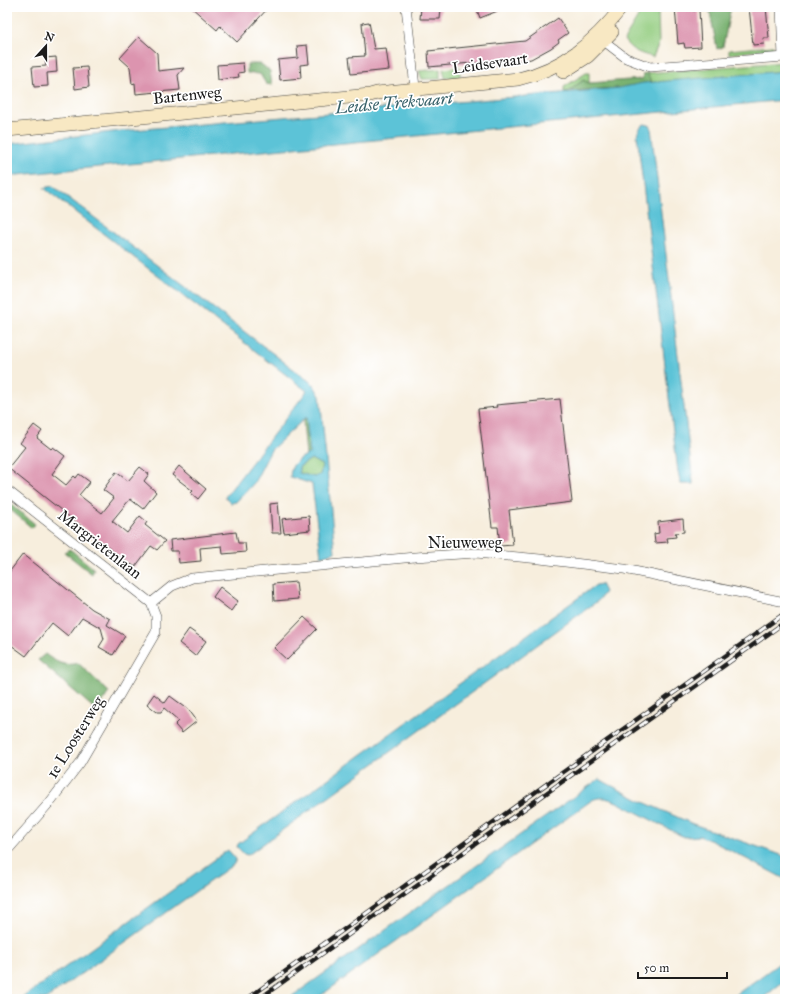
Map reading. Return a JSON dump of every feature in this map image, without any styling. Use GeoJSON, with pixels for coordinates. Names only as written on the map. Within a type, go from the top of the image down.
{"type":"FeatureCollection","features":[{"type":"Feature","properties":{"kind":"main road"},"geometry":{"type":"LineString","coordinates":[[601,38],[622,7]]}},
{"type":"Feature","properties":{"kind":"main road"},"geometry":{"type":"LineString","coordinates":[[601,38],[629,7]]}},
{"type":"Feature","properties":{"kind":"main road","name":"Leidsevaart"},"geometry":{"type":"LineString","coordinates":[[415,93],[531,84],[560,73],[588,56],[601,38]]}},
{"type":"Feature","properties":{"kind":"main road","name":"Bartenweg"},"geometry":{"type":"LineString","coordinates":[[7,130],[370,96],[388,99],[415,93]]}},
{"type":"Feature","properties":{"kind":"street"},"geometry":{"type":"LineString","coordinates":[[406,7],[415,93]]}},
{"type":"Feature","properties":{"kind":"street"},"geometry":{"type":"LineString","coordinates":[[601,38],[626,58],[650,67],[784,57],[781,7]]}},
{"type":"Feature","properties":{"kind":"street","name":"Margrietenlaan"},"geometry":{"type":"LineString","coordinates":[[7,490],[151,604]]}},
{"type":"Feature","properties":{"kind":"street","name":"Nieuweweg"},"geometry":{"type":"LineString","coordinates":[[151,604],[172,586],[192,578],[399,558],[476,553],[555,560],[624,570],[785,602]]}},
{"type":"Feature","properties":{"kind":"street","name":"1e Loosterweg"},"geometry":{"type":"LineString","coordinates":[[7,851],[50,802],[80,762],[156,632],[156,616],[151,604]]}},
{"type":"Feature","properties":{"kind":"green space"},"geometry":{"type":"Polygon","coordinates":[[[644,7],[657,7],[658,10],[659,43],[653,57],[637,52],[624,40],[644,7]]]}},
{"type":"Feature","properties":{"kind":"green space"},"geometry":{"type":"Polygon","coordinates":[[[709,7],[731,7],[723,47],[717,49],[709,7]]]}},
{"type":"Feature","properties":{"kind":"green space"},"geometry":{"type":"Polygon","coordinates":[[[773,46],[773,49],[729,54],[729,50],[773,46]]]}},
{"type":"Feature","properties":{"kind":"green space"},"geometry":{"type":"Polygon","coordinates":[[[785,62],[785,71],[652,83],[647,73],[785,62]]]}},
{"type":"Feature","properties":{"kind":"green space"},"geometry":{"type":"Polygon","coordinates":[[[247,64],[261,64],[270,71],[272,85],[266,84],[260,74],[247,73],[247,64]]]}},
{"type":"Feature","properties":{"kind":"green space"},"geometry":{"type":"Polygon","coordinates":[[[460,67],[460,77],[445,78],[443,69],[460,67]]]}},
{"type":"Feature","properties":{"kind":"green space"},"geometry":{"type":"Polygon","coordinates":[[[440,69],[440,79],[422,79],[419,71],[440,69]]]}},
{"type":"Feature","properties":{"kind":"green space"},"geometry":{"type":"Polygon","coordinates":[[[586,73],[589,73],[589,83],[583,80],[569,91],[564,92],[564,87],[586,73]]]}},
{"type":"Feature","properties":{"kind":"green space"},"geometry":{"type":"Polygon","coordinates":[[[647,73],[652,83],[619,88],[569,91],[583,80],[589,83],[642,79],[643,74],[647,73]]]}},
{"type":"Feature","properties":{"kind":"green space"},"geometry":{"type":"Polygon","coordinates":[[[306,417],[310,454],[306,456],[303,421],[306,417]]]}},
{"type":"Feature","properties":{"kind":"green space"},"geometry":{"type":"Polygon","coordinates":[[[311,459],[322,465],[320,475],[314,477],[299,473],[299,467],[311,459]]]}},
{"type":"Feature","properties":{"kind":"green space"},"geometry":{"type":"Polygon","coordinates":[[[7,501],[35,524],[32,528],[7,507],[7,501]]]}},
{"type":"Feature","properties":{"kind":"green space"},"geometry":{"type":"Polygon","coordinates":[[[70,549],[94,569],[92,574],[64,552],[70,549]]]}},
{"type":"Feature","properties":{"kind":"green space"},"geometry":{"type":"Polygon","coordinates":[[[45,654],[60,663],[78,663],[109,692],[97,711],[38,660],[45,654]]]}},
{"type":"Feature","properties":{"kind":"water"},"geometry":{"type":"Polygon","coordinates":[[[785,71],[785,100],[7,176],[7,144],[121,131],[619,88],[643,83],[785,71]]]}},
{"type":"Feature","properties":{"kind":"water"},"geometry":{"type":"Polygon","coordinates":[[[644,124],[649,125],[651,128],[693,484],[681,484],[678,472],[637,135],[639,129],[644,124]]]}},
{"type":"Feature","properties":{"kind":"water"},"geometry":{"type":"Polygon","coordinates":[[[53,186],[313,384],[320,396],[335,552],[321,556],[312,484],[290,477],[292,468],[296,462],[310,453],[306,417],[271,450],[254,483],[236,502],[231,503],[225,497],[307,391],[44,188],[53,186]],[[311,459],[299,467],[299,473],[314,477],[320,475],[322,465],[311,459]]]}},
{"type":"Feature","properties":{"kind":"water"},"geometry":{"type":"Polygon","coordinates":[[[601,584],[605,592],[599,600],[248,855],[244,854],[237,847],[238,844],[596,585],[601,584]]]}},
{"type":"Feature","properties":{"kind":"water"},"geometry":{"type":"Polygon","coordinates":[[[599,779],[641,801],[693,824],[785,857],[785,879],[712,841],[699,836],[685,837],[617,802],[610,799],[598,798],[592,800],[316,999],[288,999],[599,779]]]}},
{"type":"Feature","properties":{"kind":"water"},"geometry":{"type":"Polygon","coordinates":[[[228,850],[236,859],[234,864],[46,999],[21,999],[228,850]]]}},
{"type":"Feature","properties":{"kind":"water"},"geometry":{"type":"Polygon","coordinates":[[[785,959],[785,980],[762,999],[730,999],[785,959]]]}},
{"type":"Feature","properties":{"kind":"building"},"geometry":{"type":"Polygon","coordinates":[[[191,7],[269,7],[237,42],[220,26],[217,30],[191,7]]]}},
{"type":"Feature","properties":{"kind":"building"},"geometry":{"type":"Polygon","coordinates":[[[421,7],[441,9],[440,19],[420,19],[421,7]]]}},
{"type":"Feature","properties":{"kind":"building"},"geometry":{"type":"Polygon","coordinates":[[[476,7],[505,7],[505,8],[480,18],[476,7]]]}},
{"type":"Feature","properties":{"kind":"building"},"geometry":{"type":"Polygon","coordinates":[[[675,7],[692,7],[693,11],[699,10],[701,47],[685,48],[684,43],[678,44],[675,7]]]}},
{"type":"Feature","properties":{"kind":"building"},"geometry":{"type":"Polygon","coordinates":[[[749,7],[766,7],[769,38],[763,38],[764,44],[753,45],[749,7]]]}},
{"type":"Feature","properties":{"kind":"building"},"geometry":{"type":"Polygon","coordinates":[[[558,18],[568,33],[558,40],[559,42],[551,48],[531,59],[496,65],[496,62],[484,66],[484,63],[471,63],[429,67],[428,51],[525,41],[558,18]]]}},
{"type":"Feature","properties":{"kind":"building"},"geometry":{"type":"Polygon","coordinates":[[[369,22],[374,49],[386,48],[389,70],[351,74],[349,57],[365,56],[362,23],[369,22]]]}},
{"type":"Feature","properties":{"kind":"building"},"geometry":{"type":"Polygon","coordinates":[[[139,37],[157,53],[158,71],[184,68],[178,75],[180,90],[136,94],[135,83],[132,84],[130,67],[120,58],[139,37]]]}},
{"type":"Feature","properties":{"kind":"building"},"geometry":{"type":"Polygon","coordinates":[[[307,45],[309,64],[300,65],[301,78],[280,80],[278,60],[298,58],[297,46],[307,45]]]}},
{"type":"Feature","properties":{"kind":"building"},"geometry":{"type":"Polygon","coordinates":[[[56,57],[57,72],[47,73],[48,86],[34,87],[32,67],[46,66],[45,58],[56,57]]]}},
{"type":"Feature","properties":{"kind":"building"},"geometry":{"type":"Polygon","coordinates":[[[243,63],[244,72],[238,73],[239,77],[218,80],[217,65],[243,63]]]}},
{"type":"Feature","properties":{"kind":"building"},"geometry":{"type":"Polygon","coordinates":[[[87,67],[89,87],[75,89],[73,68],[87,67]]]}},
{"type":"Feature","properties":{"kind":"building"},"geometry":{"type":"Polygon","coordinates":[[[560,399],[572,502],[509,510],[513,545],[500,546],[498,527],[492,527],[478,409],[497,407],[496,405],[560,399]]]}},
{"type":"Feature","properties":{"kind":"building"},"geometry":{"type":"Polygon","coordinates":[[[34,425],[42,431],[37,438],[51,449],[53,447],[65,456],[52,474],[66,485],[74,476],[76,478],[79,474],[90,482],[79,495],[102,513],[114,498],[103,490],[116,472],[128,481],[140,467],[149,474],[144,481],[156,492],[143,509],[130,499],[112,521],[127,533],[140,516],[147,522],[145,525],[165,541],[157,550],[151,546],[135,567],[131,564],[130,565],[8,468],[25,447],[20,443],[34,425]]]}},
{"type":"Feature","properties":{"kind":"building"},"geometry":{"type":"Polygon","coordinates":[[[179,466],[206,489],[198,499],[191,493],[193,491],[172,475],[179,466]]]}},
{"type":"Feature","properties":{"kind":"building"},"geometry":{"type":"Polygon","coordinates":[[[278,503],[281,533],[272,533],[270,504],[278,503]]]}},
{"type":"Feature","properties":{"kind":"building"},"geometry":{"type":"Polygon","coordinates":[[[309,516],[310,530],[284,533],[282,519],[309,516]]]}},
{"type":"Feature","properties":{"kind":"building"},"geometry":{"type":"Polygon","coordinates":[[[683,519],[684,532],[675,533],[676,537],[667,538],[668,542],[655,543],[654,534],[659,533],[658,522],[683,519]]]}},
{"type":"Feature","properties":{"kind":"building"},"geometry":{"type":"Polygon","coordinates":[[[236,532],[238,543],[245,543],[246,552],[223,554],[222,546],[200,548],[201,561],[179,563],[178,551],[171,551],[170,540],[236,532]]]}},
{"type":"Feature","properties":{"kind":"building"},"geometry":{"type":"Polygon","coordinates":[[[23,554],[92,609],[110,619],[107,625],[125,636],[113,655],[99,647],[104,639],[101,628],[82,617],[68,636],[52,623],[26,656],[7,642],[7,575],[23,554]]]}},
{"type":"Feature","properties":{"kind":"building"},"geometry":{"type":"Polygon","coordinates":[[[296,582],[298,599],[274,601],[273,584],[296,582]]]}},
{"type":"Feature","properties":{"kind":"building"},"geometry":{"type":"Polygon","coordinates":[[[220,587],[238,601],[231,611],[213,597],[220,587]]]}},
{"type":"Feature","properties":{"kind":"building"},"geometry":{"type":"Polygon","coordinates":[[[304,617],[317,629],[287,660],[274,648],[304,617]]]}},
{"type":"Feature","properties":{"kind":"building"},"geometry":{"type":"Polygon","coordinates":[[[189,629],[206,641],[195,656],[179,643],[189,629]]]}},
{"type":"Feature","properties":{"kind":"building"},"geometry":{"type":"Polygon","coordinates":[[[154,694],[165,703],[170,696],[189,710],[197,721],[182,733],[175,725],[179,721],[164,708],[161,712],[157,712],[147,704],[154,694]]]}},
{"type":"Feature","properties":{"kind":"railway"},"geometry":{"type":"LineString","coordinates":[[247,999],[785,613]]}},
{"type":"Feature","properties":{"kind":"railway"},"geometry":{"type":"LineString","coordinates":[[259,999],[785,622]]}},
{"type":"Feature","properties":{"kind":"water label","name":"Leidse Trekvaart"},"geometry":{"type":"Point","coordinates":[394,103]}}]}
